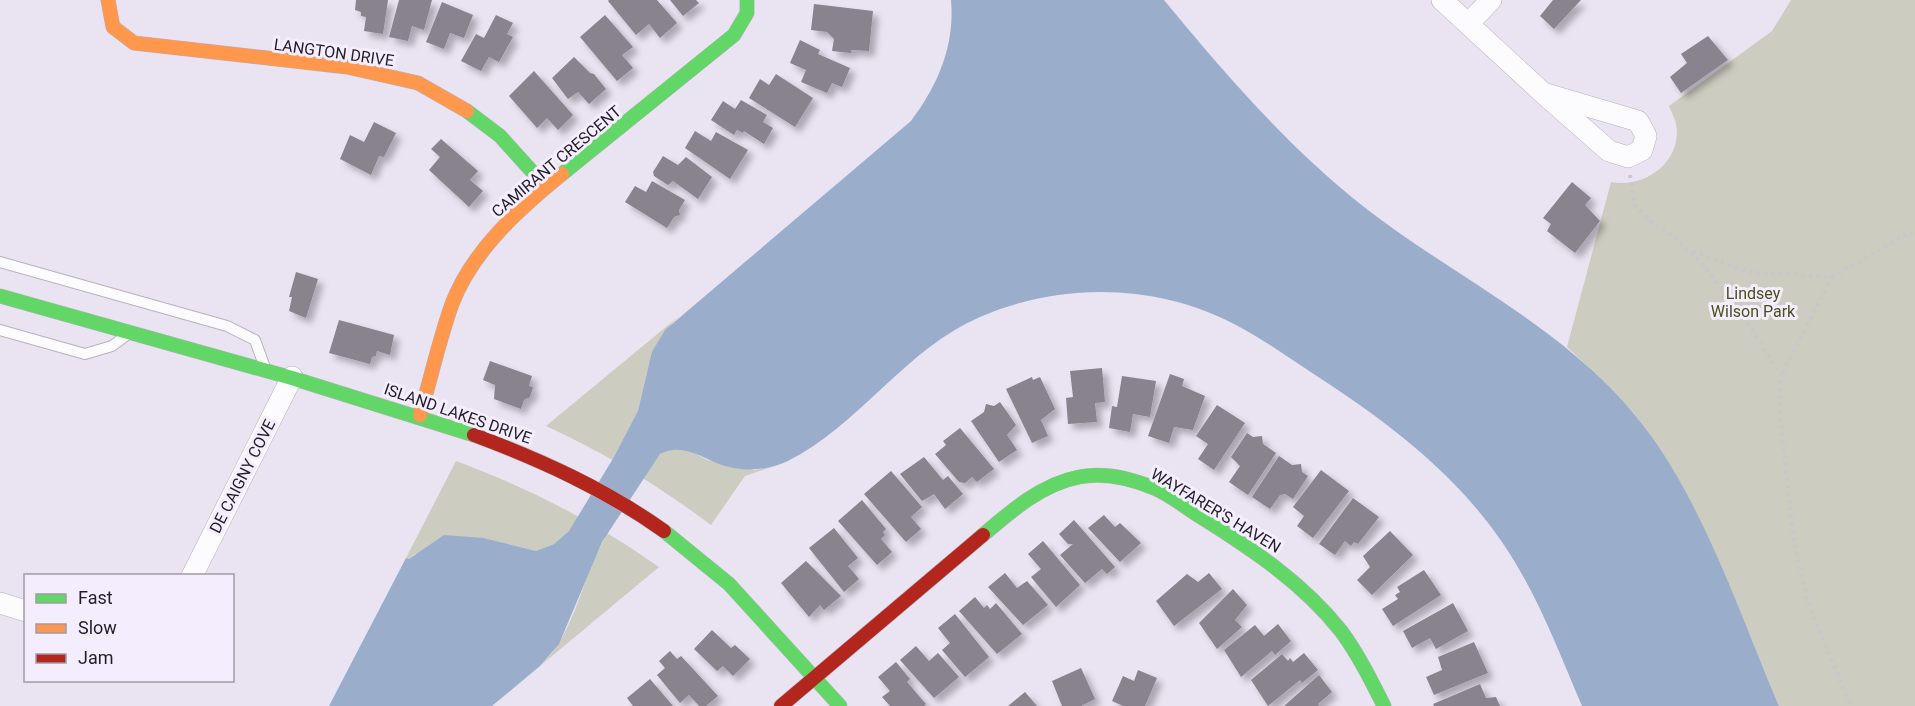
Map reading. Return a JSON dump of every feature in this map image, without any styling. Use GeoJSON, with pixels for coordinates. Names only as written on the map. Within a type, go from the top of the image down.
{"type":"FeatureCollection","features":[{"type":"Feature","properties":{"kind":"street","name":"LANGTON DRIVE"},"geometry":{"type":"LineString","coordinates":[[108,0],[109,19],[117,35],[134,43],[347,67],[418,83],[476,116],[500,136],[546,187]]}},
{"type":"Feature","properties":{"kind":"street","name":"CAMIRANT CRESCENT"},"geometry":{"type":"LineString","coordinates":[[420,415],[453,303],[471,269],[496,234],[546,187],[734,35],[744,19],[747,0]]}},
{"type":"Feature","properties":{"kind":"street"},"geometry":{"type":"LineString","coordinates":[[1442,0],[1543,93],[1609,151],[1628,157],[1642,150],[1646,136],[1638,121],[1543,93]]}},
{"type":"Feature","properties":{"kind":"street"},"geometry":{"type":"LineString","coordinates":[[1468,24],[1491,0]]}},
{"type":"Feature","properties":{"kind":"street","name":"ISLAND LAKES DRIVE"},"geometry":{"type":"LineString","coordinates":[[0,296],[420,415],[500,442],[564,471],[614,498],[685,546],[738,591],[840,706]]}},
{"type":"Feature","properties":{"kind":"street","name":"DE CAIGNY COVE"},"geometry":{"type":"LineString","coordinates":[[193,574],[292,377]]}},
{"type":"Feature","properties":{"kind":"street","name":"WAYFARER'S HAVEN"},"geometry":{"type":"LineString","coordinates":[[781,706],[1010,512],[1039,491],[1069,479],[1099,474],[1132,480],[1156,489],[1286,573],[1330,617],[1356,650],[1384,706]]}},
{"type":"Feature","properties":{"kind":"street"},"geometry":{"type":"LineString","coordinates":[[0,603],[24,610]]}},
{"type":"Feature","properties":{"kind":"lane"},"geometry":{"type":"LineString","coordinates":[[0,262],[244,332],[256,343],[266,370]]}},
{"type":"Feature","properties":{"kind":"lane"},"geometry":{"type":"LineString","coordinates":[[0,330],[85,354],[112,346],[130,333]]}},
{"type":"Feature","properties":{"kind":"path"},"geometry":{"type":"LineString","coordinates":[[1628,157],[1635,206],[1653,224],[1665,230],[1690,250],[1761,343],[1781,376]]}},
{"type":"Feature","properties":{"kind":"path"},"geometry":{"type":"LineString","coordinates":[[1690,250],[1749,272],[1832,277],[1908,234],[1915,233]]}},
{"type":"Feature","properties":{"kind":"path"},"geometry":{"type":"LineString","coordinates":[[1832,277],[1781,376],[1780,414],[1794,543],[1809,606],[1851,706]]}},
{"type":"Feature","properties":{"kind":"green space","name":"Lindsey Wilson Park"},"geometry":{"type":"Polygon","coordinates":[[[1791,0],[1915,0],[1915,706],[1779,706],[1703,526],[1666,458],[1626,405],[1567,347],[1611,182],[1636,181],[1659,169],[1674,150],[1677,137],[1675,122],[1669,106],[1772,31],[1791,0]]]}},
{"type":"Feature","properties":{"kind":"green space"},"geometry":{"type":"Polygon","coordinates":[[[678,317],[667,329],[655,351],[636,417],[615,457],[660,454],[672,447],[691,451],[707,460],[755,470],[786,462],[745,476],[711,525],[631,471],[546,426],[678,317]]]}},
{"type":"Feature","properties":{"kind":"green space"},"geometry":{"type":"Polygon","coordinates":[[[456,461],[561,507],[659,567],[540,666],[562,638],[605,538],[569,531],[554,544],[536,551],[484,538],[406,558],[456,461]]]}},
{"type":"Feature","properties":{"kind":"water"},"geometry":{"type":"Polygon","coordinates":[[[951,0],[1164,0],[1258,109],[1336,184],[1400,233],[1547,333],[1614,391],[1643,425],[1665,456],[1703,525],[1779,706],[1582,706],[1546,622],[1515,561],[1485,519],[1447,476],[1426,457],[1359,404],[1274,347],[1236,325],[1206,311],[1174,301],[1109,292],[1076,293],[1011,306],[980,317],[953,331],[905,367],[838,428],[814,446],[781,464],[765,468],[741,469],[725,466],[685,451],[677,450],[660,454],[602,542],[559,644],[540,666],[492,706],[329,706],[406,558],[409,559],[444,535],[484,538],[536,551],[554,544],[569,531],[614,457],[638,411],[652,352],[665,330],[911,121],[937,79],[943,64],[952,17],[951,0]]]}},
{"type":"Feature","properties":{"kind":"building"},"geometry":{"type":"Polygon","coordinates":[[[356,0],[388,0],[383,34],[364,31],[366,17],[361,16],[361,12],[355,10],[356,0]]]}},
{"type":"Feature","properties":{"kind":"building"},"geometry":{"type":"Polygon","coordinates":[[[399,0],[432,0],[424,30],[412,26],[408,41],[389,37],[399,0]]]}},
{"type":"Feature","properties":{"kind":"building"},"geometry":{"type":"Polygon","coordinates":[[[609,0],[657,0],[677,23],[660,38],[649,24],[636,35],[609,0]]]}},
{"type":"Feature","properties":{"kind":"building"},"geometry":{"type":"Polygon","coordinates":[[[670,0],[696,0],[699,3],[683,16],[670,0]]]}},
{"type":"Feature","properties":{"kind":"building"},"geometry":{"type":"Polygon","coordinates":[[[1553,0],[1581,0],[1554,29],[1540,16],[1553,0]]]}},
{"type":"Feature","properties":{"kind":"building"},"geometry":{"type":"Polygon","coordinates":[[[442,2],[473,15],[464,38],[450,33],[444,49],[426,42],[442,2]]]}},
{"type":"Feature","properties":{"kind":"building"},"geometry":{"type":"Polygon","coordinates":[[[814,4],[873,11],[869,51],[851,50],[851,53],[832,51],[834,39],[827,32],[811,30],[814,4]]]}},
{"type":"Feature","properties":{"kind":"building"},"geometry":{"type":"Polygon","coordinates":[[[496,15],[513,23],[507,34],[513,37],[499,62],[489,57],[481,71],[461,61],[476,34],[484,38],[496,15]]]}},
{"type":"Feature","properties":{"kind":"building"},"geometry":{"type":"Polygon","coordinates":[[[605,15],[633,47],[622,55],[633,68],[617,81],[580,37],[605,15]]]}},
{"type":"Feature","properties":{"kind":"building"},"geometry":{"type":"Polygon","coordinates":[[[1708,36],[1728,60],[1681,93],[1670,77],[1687,63],[1681,54],[1708,36]]]}},
{"type":"Feature","properties":{"kind":"building"},"geometry":{"type":"Polygon","coordinates":[[[800,40],[820,50],[818,54],[850,68],[842,87],[832,83],[827,93],[801,82],[806,70],[790,63],[800,40]]]}},
{"type":"Feature","properties":{"kind":"building"},"geometry":{"type":"Polygon","coordinates":[[[574,57],[590,73],[594,74],[606,89],[589,104],[578,92],[568,99],[552,78],[574,57]]]}},
{"type":"Feature","properties":{"kind":"building"},"geometry":{"type":"Polygon","coordinates":[[[534,71],[573,115],[558,130],[547,118],[537,128],[509,96],[534,71]]]}},
{"type":"Feature","properties":{"kind":"building"},"geometry":{"type":"Polygon","coordinates":[[[776,74],[813,98],[795,127],[749,98],[760,79],[769,85],[776,74]]]}},
{"type":"Feature","properties":{"kind":"building"},"geometry":{"type":"Polygon","coordinates":[[[741,100],[767,115],[763,122],[773,128],[764,144],[744,131],[743,133],[737,130],[734,135],[711,120],[723,101],[735,109],[741,100]]]}},
{"type":"Feature","properties":{"kind":"building"},"geometry":{"type":"Polygon","coordinates":[[[374,122],[396,133],[384,157],[379,156],[371,175],[340,159],[350,135],[364,142],[374,122]]]}},
{"type":"Feature","properties":{"kind":"building"},"geometry":{"type":"Polygon","coordinates":[[[695,131],[711,141],[716,132],[748,150],[730,179],[685,148],[695,131]]]}},
{"type":"Feature","properties":{"kind":"building"},"geometry":{"type":"Polygon","coordinates":[[[441,139],[478,171],[470,180],[483,191],[469,207],[429,170],[440,157],[431,149],[441,139]]]}},
{"type":"Feature","properties":{"kind":"building"},"geometry":{"type":"Polygon","coordinates":[[[663,156],[678,165],[686,157],[712,177],[698,199],[673,181],[668,185],[654,176],[653,172],[663,156]]]}},
{"type":"Feature","properties":{"kind":"building"},"geometry":{"type":"Polygon","coordinates":[[[652,181],[685,200],[679,210],[680,215],[674,217],[667,228],[625,202],[635,186],[646,192],[652,181]]]}},
{"type":"Feature","properties":{"kind":"building"},"geometry":{"type":"Polygon","coordinates":[[[1572,182],[1591,198],[1585,205],[1600,221],[1575,253],[1547,231],[1551,224],[1543,218],[1572,182]]]}},
{"type":"Feature","properties":{"kind":"building"},"geometry":{"type":"Polygon","coordinates":[[[296,272],[318,279],[306,318],[289,311],[292,297],[289,297],[296,272]]]}},
{"type":"Feature","properties":{"kind":"building"},"geometry":{"type":"Polygon","coordinates":[[[339,320],[394,335],[390,355],[377,351],[370,364],[329,353],[339,320]]]}},
{"type":"Feature","properties":{"kind":"building"},"geometry":{"type":"Polygon","coordinates":[[[490,361],[532,376],[529,386],[533,387],[530,397],[524,400],[521,409],[494,399],[495,385],[483,380],[490,361]]]}},
{"type":"Feature","properties":{"kind":"building"},"geometry":{"type":"Polygon","coordinates":[[[1102,368],[1105,402],[1095,403],[1097,422],[1068,424],[1066,398],[1073,397],[1070,371],[1102,368]]]}},
{"type":"Feature","properties":{"kind":"building"},"geometry":{"type":"Polygon","coordinates":[[[1170,374],[1184,379],[1182,386],[1205,396],[1193,430],[1174,427],[1169,443],[1148,436],[1170,374]]]}},
{"type":"Feature","properties":{"kind":"building"},"geometry":{"type":"Polygon","coordinates":[[[1122,376],[1156,381],[1150,417],[1133,414],[1130,432],[1109,428],[1112,406],[1117,407],[1122,376]]]}},
{"type":"Feature","properties":{"kind":"building"},"geometry":{"type":"Polygon","coordinates":[[[1032,377],[1033,380],[1040,377],[1055,409],[1041,420],[1048,436],[1032,443],[1006,389],[1032,377]]]}},
{"type":"Feature","properties":{"kind":"building"},"geometry":{"type":"Polygon","coordinates":[[[1000,402],[1016,425],[1007,435],[1017,450],[999,462],[971,421],[984,412],[986,404],[994,406],[1000,402]]]}},
{"type":"Feature","properties":{"kind":"building"},"geometry":{"type":"Polygon","coordinates":[[[1217,405],[1245,423],[1214,470],[1198,459],[1208,444],[1196,436],[1217,405]]]}},
{"type":"Feature","properties":{"kind":"building"},"geometry":{"type":"Polygon","coordinates":[[[960,428],[994,469],[977,482],[972,477],[965,483],[959,482],[935,454],[946,445],[943,441],[960,428]]]}},
{"type":"Feature","properties":{"kind":"building"},"geometry":{"type":"Polygon","coordinates":[[[1247,433],[1253,437],[1262,436],[1263,444],[1276,453],[1248,495],[1229,482],[1240,466],[1231,457],[1247,433]]]}},
{"type":"Feature","properties":{"kind":"building"},"geometry":{"type":"Polygon","coordinates":[[[1279,456],[1292,465],[1301,464],[1302,472],[1308,476],[1293,499],[1285,494],[1280,495],[1270,509],[1252,497],[1279,456]]]}},
{"type":"Feature","properties":{"kind":"building"},"geometry":{"type":"Polygon","coordinates":[[[924,457],[943,480],[948,476],[963,494],[945,509],[934,494],[922,501],[900,474],[924,457]]]}},
{"type":"Feature","properties":{"kind":"building"},"geometry":{"type":"Polygon","coordinates":[[[1321,470],[1349,491],[1313,538],[1297,526],[1304,516],[1293,507],[1321,470]]]}},
{"type":"Feature","properties":{"kind":"building"},"geometry":{"type":"Polygon","coordinates":[[[891,471],[922,507],[911,517],[921,529],[906,542],[864,494],[891,471]]]}},
{"type":"Feature","properties":{"kind":"building"},"geometry":{"type":"Polygon","coordinates":[[[1353,498],[1379,517],[1358,544],[1354,542],[1351,546],[1345,541],[1335,555],[1319,544],[1353,498]]]}},
{"type":"Feature","properties":{"kind":"building"},"geometry":{"type":"Polygon","coordinates":[[[862,500],[886,529],[881,539],[892,552],[877,565],[838,521],[862,500]]]}},
{"type":"Feature","properties":{"kind":"building"},"geometry":{"type":"Polygon","coordinates":[[[1104,515],[1115,527],[1120,523],[1141,543],[1120,562],[1088,528],[1104,515]]]}},
{"type":"Feature","properties":{"kind":"building"},"geometry":{"type":"Polygon","coordinates":[[[1074,520],[1115,567],[1107,574],[1102,569],[1085,583],[1060,555],[1073,544],[1068,544],[1059,534],[1074,520]]]}},
{"type":"Feature","properties":{"kind":"building"},"geometry":{"type":"Polygon","coordinates":[[[834,528],[858,558],[848,566],[859,579],[844,592],[809,548],[834,528]]]}},
{"type":"Feature","properties":{"kind":"building"},"geometry":{"type":"Polygon","coordinates":[[[1390,531],[1413,555],[1372,595],[1357,580],[1370,567],[1363,556],[1390,531]]]}},
{"type":"Feature","properties":{"kind":"building"},"geometry":{"type":"Polygon","coordinates":[[[1043,541],[1080,585],[1056,607],[1031,577],[1041,569],[1028,554],[1043,541]]]}},
{"type":"Feature","properties":{"kind":"building"},"geometry":{"type":"Polygon","coordinates":[[[806,561],[841,596],[824,610],[820,605],[809,617],[781,583],[806,561]]]}},
{"type":"Feature","properties":{"kind":"building"},"geometry":{"type":"Polygon","coordinates":[[[1424,570],[1441,595],[1393,626],[1382,609],[1398,599],[1395,595],[1400,592],[1397,587],[1424,570]]]}},
{"type":"Feature","properties":{"kind":"building"},"geometry":{"type":"Polygon","coordinates":[[[1005,573],[1017,588],[1027,581],[1048,605],[1023,625],[988,587],[1005,573]]]}},
{"type":"Feature","properties":{"kind":"building"},"geometry":{"type":"Polygon","coordinates":[[[1209,573],[1222,589],[1174,626],[1156,601],[1187,574],[1198,582],[1209,573]]]}},
{"type":"Feature","properties":{"kind":"building"},"geometry":{"type":"Polygon","coordinates":[[[1233,589],[1247,605],[1235,620],[1242,627],[1217,649],[1199,623],[1233,589]]]}},
{"type":"Feature","properties":{"kind":"building"},"geometry":{"type":"Polygon","coordinates":[[[975,597],[984,608],[987,605],[990,609],[996,603],[1022,634],[997,654],[959,611],[975,597]]]}},
{"type":"Feature","properties":{"kind":"building"},"geometry":{"type":"Polygon","coordinates":[[[1453,603],[1468,631],[1436,649],[1430,638],[1412,648],[1403,631],[1453,603]]]}},
{"type":"Feature","properties":{"kind":"building"},"geometry":{"type":"Polygon","coordinates":[[[955,614],[989,657],[965,677],[942,650],[950,643],[938,628],[955,614]]]}},
{"type":"Feature","properties":{"kind":"building"},"geometry":{"type":"Polygon","coordinates":[[[1278,624],[1291,641],[1275,655],[1272,651],[1241,677],[1224,650],[1255,625],[1264,636],[1278,624]]]}},
{"type":"Feature","properties":{"kind":"building"},"geometry":{"type":"Polygon","coordinates":[[[712,630],[731,648],[735,645],[750,659],[733,676],[723,666],[717,671],[694,649],[712,630]]]}},
{"type":"Feature","properties":{"kind":"building"},"geometry":{"type":"Polygon","coordinates":[[[1474,642],[1488,673],[1434,695],[1426,677],[1442,670],[1438,657],[1474,642]]]}},
{"type":"Feature","properties":{"kind":"building"},"geometry":{"type":"Polygon","coordinates":[[[916,646],[929,661],[938,653],[959,677],[934,698],[900,660],[916,646]]]}},
{"type":"Feature","properties":{"kind":"building"},"geometry":{"type":"Polygon","coordinates":[[[670,651],[677,659],[681,656],[718,696],[706,706],[699,706],[689,695],[680,703],[657,675],[665,668],[659,661],[670,651]]]}},
{"type":"Feature","properties":{"kind":"building"},"geometry":{"type":"Polygon","coordinates":[[[1304,653],[1318,670],[1302,683],[1300,680],[1268,706],[1251,680],[1282,654],[1288,661],[1290,658],[1293,662],[1304,653]]]}},
{"type":"Feature","properties":{"kind":"building"},"geometry":{"type":"Polygon","coordinates":[[[896,662],[910,679],[907,682],[926,704],[924,706],[890,706],[882,697],[890,691],[878,677],[896,662]]]}},
{"type":"Feature","properties":{"kind":"building"},"geometry":{"type":"Polygon","coordinates":[[[1081,668],[1095,699],[1081,706],[1062,706],[1052,681],[1081,668]]]}},
{"type":"Feature","properties":{"kind":"building"},"geometry":{"type":"Polygon","coordinates":[[[1138,670],[1157,678],[1145,706],[1123,706],[1112,701],[1123,676],[1134,681],[1138,670]]]}},
{"type":"Feature","properties":{"kind":"building"},"geometry":{"type":"Polygon","coordinates":[[[1319,675],[1332,692],[1318,704],[1319,706],[1284,706],[1319,675]]]}},
{"type":"Feature","properties":{"kind":"building"},"geometry":{"type":"Polygon","coordinates":[[[650,679],[673,706],[633,706],[627,698],[650,679]]]}},
{"type":"Feature","properties":{"kind":"building"},"geometry":{"type":"Polygon","coordinates":[[[1480,684],[1486,698],[1496,697],[1500,706],[1434,706],[1433,704],[1480,684]]]}},
{"type":"Feature","properties":{"kind":"building"},"geometry":{"type":"Polygon","coordinates":[[[1025,692],[1037,706],[1008,706],[1025,692]]]}},
{"type":"Feature","properties":{"kind":"traffic: fast"},"geometry":{"type":"LineString","coordinates":[[562,174],[734,35],[747,13],[747,0]]}},
{"type":"Feature","properties":{"kind":"traffic: fast"},"geometry":{"type":"LineString","coordinates":[[467,111],[500,136],[546,187]]}},
{"type":"Feature","properties":{"kind":"traffic: fast"},"geometry":{"type":"LineString","coordinates":[[0,296],[292,378],[474,435]]}},
{"type":"Feature","properties":{"kind":"traffic: fast"},"geometry":{"type":"LineString","coordinates":[[983,535],[1040,492],[1079,477],[1108,476],[1127,479],[1154,488],[1258,554],[1310,597],[1341,631],[1364,667],[1384,706]]}},
{"type":"Feature","properties":{"kind":"traffic: fast"},"geometry":{"type":"LineString","coordinates":[[664,531],[729,584],[840,706]]}},
{"type":"Feature","properties":{"kind":"traffic: slow"},"geometry":{"type":"LineString","coordinates":[[108,0],[113,27],[134,43],[347,67],[418,83],[467,111]]}},
{"type":"Feature","properties":{"kind":"traffic: slow"},"geometry":{"type":"LineString","coordinates":[[420,415],[447,318],[472,266],[498,232],[562,174]]}},
{"type":"Feature","properties":{"kind":"traffic: jam"},"geometry":{"type":"LineString","coordinates":[[474,435],[524,455],[596,489],[664,531]]}},
{"type":"Feature","properties":{"kind":"traffic: jam"},"geometry":{"type":"LineString","coordinates":[[781,706],[983,535]]}}]}
